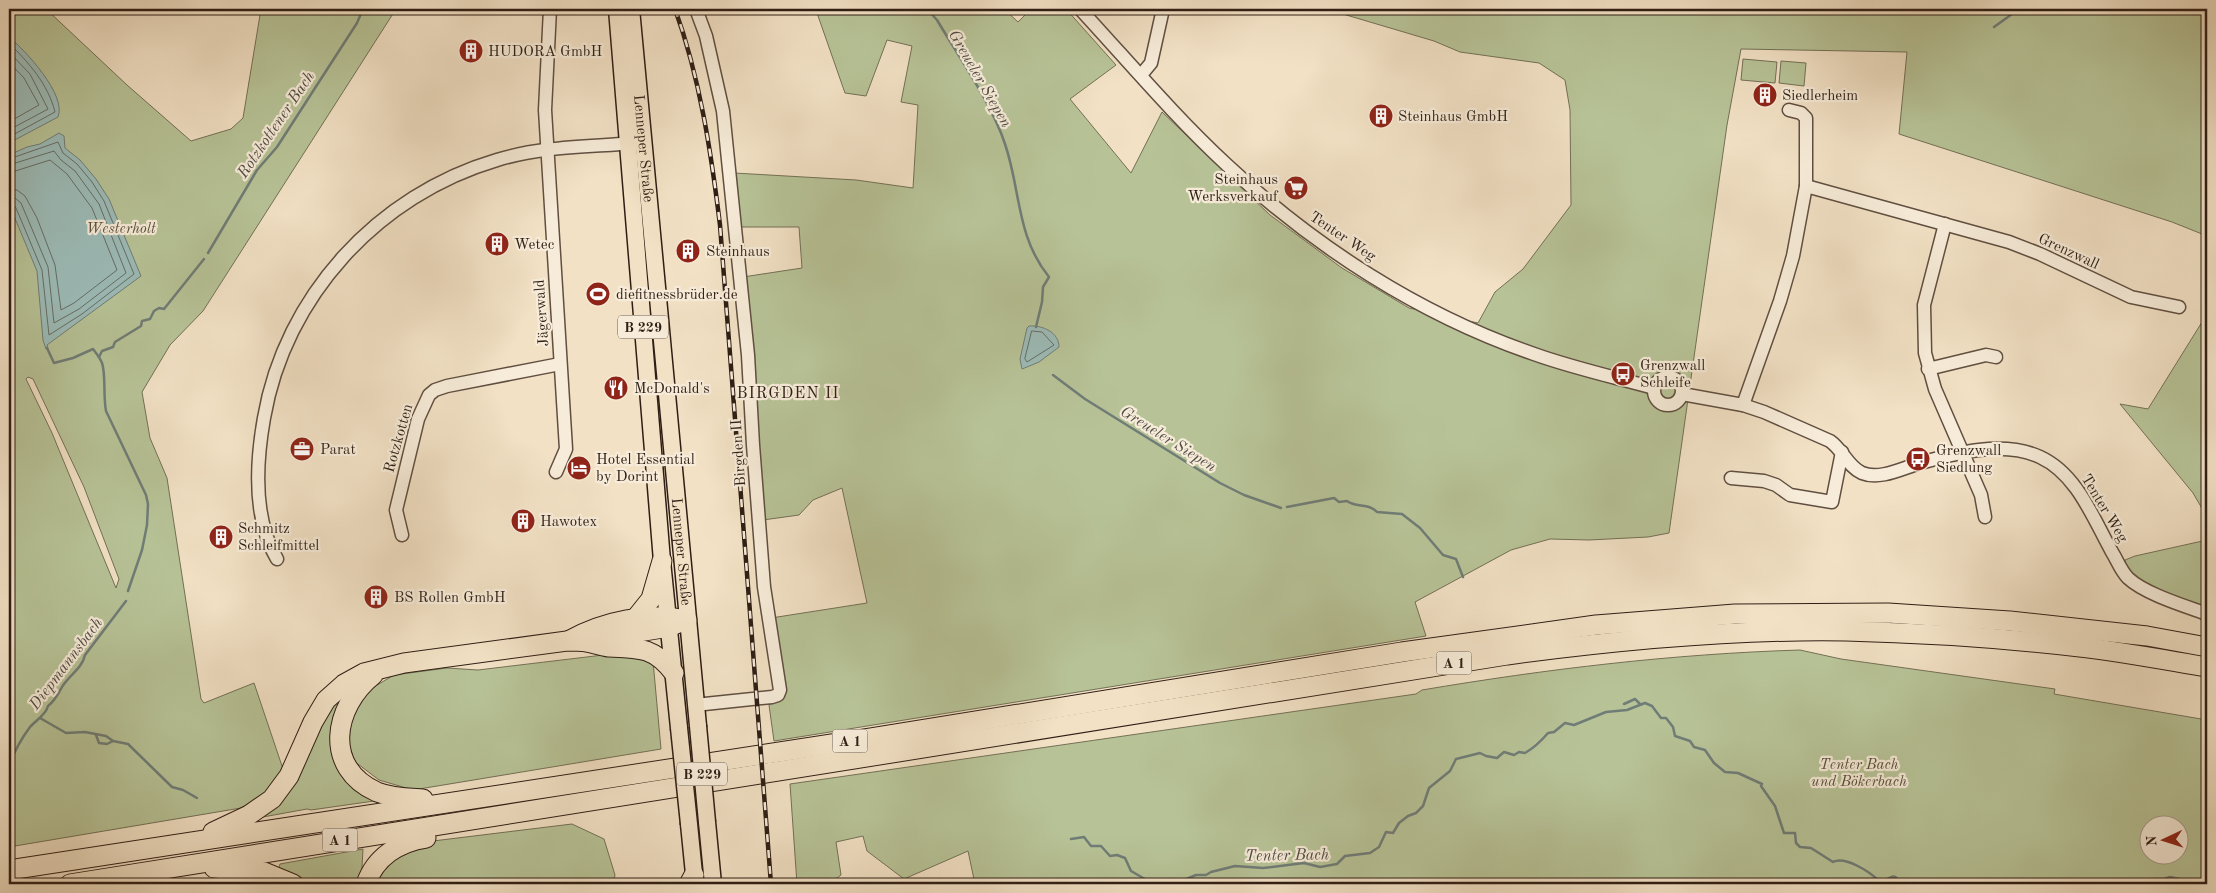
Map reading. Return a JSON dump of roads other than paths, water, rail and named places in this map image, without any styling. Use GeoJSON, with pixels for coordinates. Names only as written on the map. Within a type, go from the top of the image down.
{"type":"FeatureCollection","features":[{"type":"Feature","properties":{"kind":"highway"},"geometry":{"type":"LineString","coordinates":[[634,619],[651,599],[662,561]]}},
{"type":"Feature","properties":{"kind":"highway","name":"A 1"},"geometry":{"type":"LineString","coordinates":[[9,870],[880,737],[1412,650],[1532,633],[1662,619],[1735,614],[1818,613],[1935,616],[2081,628],[2147,636],[2207,647]]}},
{"type":"Feature","properties":{"kind":"highway"},"geometry":{"type":"LineString","coordinates":[[567,641],[586,631],[634,619],[687,620]]}},
{"type":"Feature","properties":{"kind":"highway"},"geometry":{"type":"LineString","coordinates":[[593,644],[606,637],[668,621]]}},
{"type":"Feature","properties":{"kind":"highway","name":"A 1"},"geometry":{"type":"LineString","coordinates":[[70,884],[1497,656],[1601,642],[1740,633],[1886,632],[2012,640],[2081,647],[2207,667]]}},
{"type":"Feature","properties":{"kind":"highway"},"geometry":{"type":"LineString","coordinates":[[191,842],[249,815],[272,799],[289,776],[316,716],[326,700],[344,684],[371,670],[567,641],[646,650],[659,657],[674,673]]}},
{"type":"Feature","properties":{"kind":"highway"},"geometry":{"type":"LineString","coordinates":[[385,667],[358,688],[346,706],[341,722],[340,736],[346,762],[359,780],[381,794],[392,797],[454,802]]}},
{"type":"Feature","properties":{"kind":"highway"},"geometry":{"type":"LineString","coordinates":[[366,884],[380,860],[397,846],[420,839],[481,828],[494,816]]}},
{"type":"Feature","properties":{"kind":"highway"},"geometry":{"type":"LineString","coordinates":[[185,865],[264,872],[293,884]]}},
{"type":"Feature","properties":{"kind":"main road","name":"Lenneper Straße"},"geometry":{"type":"LineString","coordinates":[[617,9],[662,561],[689,824],[693,881]]}},
{"type":"Feature","properties":{"kind":"main road","name":"Lenneper Straße"},"geometry":{"type":"LineString","coordinates":[[631,9],[695,705],[714,884]]}},
{"type":"Feature","properties":{"kind":"street","name":"Jägerwald"},"geometry":{"type":"LineString","coordinates":[[550,9],[546,65],[547,149],[566,449],[556,472]]}},
{"type":"Feature","properties":{"kind":"street","name":"Birgden II"},"geometry":{"type":"LineString","coordinates":[[695,705],[774,697],[780,690],[764,587],[752,445],[748,355],[723,111],[706,36],[696,9]]}},
{"type":"Feature","properties":{"kind":"street","name":"Tenter Weg"},"geometry":{"type":"LineString","coordinates":[[1080,9],[1205,144],[1241,178],[1294,223],[1365,272],[1424,306],[1509,345],[1558,362],[1654,388]]}},
{"type":"Feature","properties":{"kind":"street"},"geometry":{"type":"LineString","coordinates":[[1141,74],[1150,63],[1163,9]]}},
{"type":"Feature","properties":{"kind":"street"},"geometry":{"type":"LineString","coordinates":[[1743,405],[1786,281],[1806,186],[1806,118],[1801,113],[1789,110]]}},
{"type":"Feature","properties":{"kind":"street"},"geometry":{"type":"LineString","coordinates":[[277,558],[269,545],[262,513],[259,468],[263,426],[272,382],[285,346],[301,314],[320,284],[345,254],[371,229],[409,200],[432,186],[498,159],[547,149],[644,142]]}},
{"type":"Feature","properties":{"kind":"street","name":"Grenzwall"},"geometry":{"type":"LineString","coordinates":[[1806,186],[2009,242],[2040,254],[2131,297],[2180,307]]}},
{"type":"Feature","properties":{"kind":"street"},"geometry":{"type":"LineString","coordinates":[[1945,224],[1924,305],[1923,339],[1928,369],[1981,495],[1986,517]]}},
{"type":"Feature","properties":{"kind":"street"},"geometry":{"type":"LineString","coordinates":[[1928,369],[1986,355],[1996,357]]}},
{"type":"Feature","properties":{"kind":"street","name":"Rotzkotten"},"geometry":{"type":"LineString","coordinates":[[402,535],[396,510],[418,419],[430,395],[435,390],[447,386],[560,364]]}},
{"type":"Feature","properties":{"kind":"street"},"geometry":{"type":"LineString","coordinates":[[1669,376],[1674,377],[1681,384],[1682,394],[1673,405],[1663,404],[1655,398],[1654,388],[1659,379],[1669,376]]}},
{"type":"Feature","properties":{"kind":"street","name":"Tenter Weg"},"geometry":{"type":"LineString","coordinates":[[1682,394],[1743,405],[1813,432],[1833,443],[1856,470],[1875,476],[1963,454],[2010,449],[2032,454],[2051,463],[2068,478],[2081,496],[2128,578],[2160,596],[2207,614]]}},
{"type":"Feature","properties":{"kind":"street"},"geometry":{"type":"LineString","coordinates":[[1731,478],[1764,481],[1776,485],[1790,495],[1832,502],[1842,452]]}},
{"type":"Feature","properties":{"kind":"water"},"geometry":{"type":"Polygon","coordinates":[[[9,37],[34,62],[51,85],[59,108],[58,117],[9,143],[9,37]]]}},
{"type":"Feature","properties":{"kind":"water"},"geometry":{"type":"Polygon","coordinates":[[[59,133],[64,136],[65,148],[80,160],[96,179],[109,199],[141,276],[47,345],[48,348],[46,349],[43,340],[37,271],[9,204],[9,155],[27,147],[40,144],[59,133]]]}},
{"type":"Feature","properties":{"kind":"water"},"geometry":{"type":"Polygon","coordinates":[[[1029,326],[1049,330],[1056,337],[1059,347],[1039,362],[1022,369],[1020,359],[1029,326]]]}},
{"type":"Feature","properties":{"kind":"waterway","name":"Rotzkottener Bach"},"geometry":{"type":"LineString","coordinates":[[208,253],[257,170],[277,147],[357,23],[363,9]]}},
{"type":"Feature","properties":{"kind":"waterway","name":"Greueler Siepen"},"geometry":{"type":"LineString","coordinates":[[927,9],[937,20],[974,81],[992,113],[1005,144],[1030,246],[1049,277],[1043,287],[1042,302],[1036,327]]}},
{"type":"Feature","properties":{"kind":"waterway"},"geometry":{"type":"LineString","coordinates":[[1994,27],[2019,9]]}},
{"type":"Feature","properties":{"kind":"waterway","name":"Rotzkottener Bach"},"geometry":{"type":"LineString","coordinates":[[99,357],[102,351],[113,347],[115,342],[141,326],[142,321],[150,319],[154,311],[159,308],[164,309],[204,259]]}},
{"type":"Feature","properties":{"kind":"waterway","name":"Diepmannsbach"},"geometry":{"type":"LineString","coordinates":[[47,348],[54,363],[73,358],[93,349],[102,363],[106,411],[146,495],[148,504],[147,525],[142,550],[128,591]]}},
{"type":"Feature","properties":{"kind":"waterway","name":"Greueler Siepen"},"geometry":{"type":"LineString","coordinates":[[1053,375],[1085,399],[1220,483],[1244,495],[1281,508]]}},
{"type":"Feature","properties":{"kind":"waterway","name":"Greueler Siepen"},"geometry":{"type":"LineString","coordinates":[[1287,507],[1334,498],[1339,502],[1347,501],[1370,507],[1377,512],[1402,514],[1420,528],[1443,555],[1456,559],[1463,577]]}},
{"type":"Feature","properties":{"kind":"waterway","name":"Diepmannsbach"},"geometry":{"type":"LineString","coordinates":[[9,766],[15,751],[32,724],[45,712],[126,601]]}},
{"type":"Feature","properties":{"kind":"waterway","name":"Greueler Siepen"},"geometry":{"type":"LineString","coordinates":[[1624,704],[1635,699],[1640,704]]}},
{"type":"Feature","properties":{"kind":"waterway","name":"Tenter Bach"},"geometry":{"type":"LineString","coordinates":[[1071,839],[1084,837],[1091,846],[1101,846],[1110,856],[1117,855],[1125,858],[1131,871],[1150,882],[1184,880],[1196,875],[1206,875],[1235,866],[1263,868],[1304,863],[1320,867],[1337,864],[1345,856],[1370,853],[1379,847],[1386,832],[1393,833],[1399,823],[1416,813],[1423,806],[1429,788],[1450,771],[1456,759],[1480,753],[1497,758],[1504,752],[1514,755],[1519,752],[1525,753],[1548,733],[1554,732],[1565,723],[1574,725],[1606,712],[1627,710],[1645,703],[1652,706],[1661,718],[1666,718],[1673,727],[1675,736],[1690,741],[1694,747],[1705,750],[1714,763],[1725,772],[1738,773],[1762,784],[1761,786],[1775,806],[1784,833],[1795,833],[1796,843],[1800,847],[1811,848],[1833,862],[1844,861],[1857,866],[1879,881],[1884,881],[1893,876],[1903,884]]}},
{"type":"Feature","properties":{"kind":"waterway"},"geometry":{"type":"LineString","coordinates":[[40,718],[66,733],[85,732],[106,736],[113,741],[128,744],[172,787],[183,790],[197,798]]}},
{"type":"Feature","properties":{"kind":"waterway"},"geometry":{"type":"LineString","coordinates":[[96,735],[99,743],[107,744],[113,741]]}},
{"type":"Feature","properties":{"kind":"waterway","name":"Diepmannsbach"},"geometry":{"type":"LineString","coordinates":[[9,771],[12,781],[9,794]]}},
{"type":"Feature","properties":{"kind":"waterway","name":"Diepmannsbach"},"geometry":{"type":"LineString","coordinates":[[9,797],[9,808]]}},
{"type":"Feature","properties":{"kind":"waterway","name":"Tenter Bach"},"geometry":{"type":"LineString","coordinates":[[2152,884],[2154,879],[2170,877],[2199,883],[2207,882]]}},
{"type":"Feature","properties":{"kind":"railway"},"geometry":{"type":"LineString","coordinates":[[675,9],[684,35],[704,115],[720,225],[771,884]]}},
{"type":"Feature","properties":{"kind":"place","name":"HUDORA GmbH"},"geometry":{"type":"Point","coordinates":[471,51]}},
{"type":"Feature","properties":{"kind":"place","name":"Siedlerheim"},"geometry":{"type":"Point","coordinates":[1765,95]}},
{"type":"Feature","properties":{"kind":"place","name":"Steinhaus GmbH"},"geometry":{"type":"Point","coordinates":[1381,116]}},
{"type":"Feature","properties":{"kind":"place","name":"Steinhaus Werksverkauf"},"geometry":{"type":"Point","coordinates":[1296,188]}},
{"type":"Feature","properties":{"kind":"place","name":"Wetec"},"geometry":{"type":"Point","coordinates":[497,244]}},
{"type":"Feature","properties":{"kind":"place","name":"Steinhaus"},"geometry":{"type":"Point","coordinates":[688,251]}},
{"type":"Feature","properties":{"kind":"place","name":"diefitnessbrüder.de"},"geometry":{"type":"Point","coordinates":[598,294]}},
{"type":"Feature","properties":{"kind":"place","name":"Grenzwall Schleife"},"geometry":{"type":"Point","coordinates":[1623,374]}},
{"type":"Feature","properties":{"kind":"place","name":"McDonald's"},"geometry":{"type":"Point","coordinates":[616,388]}},
{"type":"Feature","properties":{"kind":"place","name":"Parat"},"geometry":{"type":"Point","coordinates":[302,449]}},
{"type":"Feature","properties":{"kind":"place","name":"Grenzwall Siedlung"},"geometry":{"type":"Point","coordinates":[1918,459]}},
{"type":"Feature","properties":{"kind":"place","name":"Hotel Essential by Dorint"},"geometry":{"type":"Point","coordinates":[579,468]}},
{"type":"Feature","properties":{"kind":"place","name":"Hawotex"},"geometry":{"type":"Point","coordinates":[523,521]}},
{"type":"Feature","properties":{"kind":"place","name":"Schmitz Schleifmittel"},"geometry":{"type":"Point","coordinates":[221,537]}},
{"type":"Feature","properties":{"kind":"place","name":"BS Rollen GmbH"},"geometry":{"type":"Point","coordinates":[376,597]}},
{"type":"Feature","properties":{"kind":"district","name":"BIRGDEN II"},"geometry":{"type":"Point","coordinates":[788,392]}},
{"type":"Feature","properties":{"kind":"park label","name":"Westerholt"},"geometry":{"type":"Point","coordinates":[121,228]}},
{"type":"Feature","properties":{"kind":"park label","name":"Tenter Bach und Bökerbach"},"geometry":{"type":"Point","coordinates":[1859,772]}}]}
